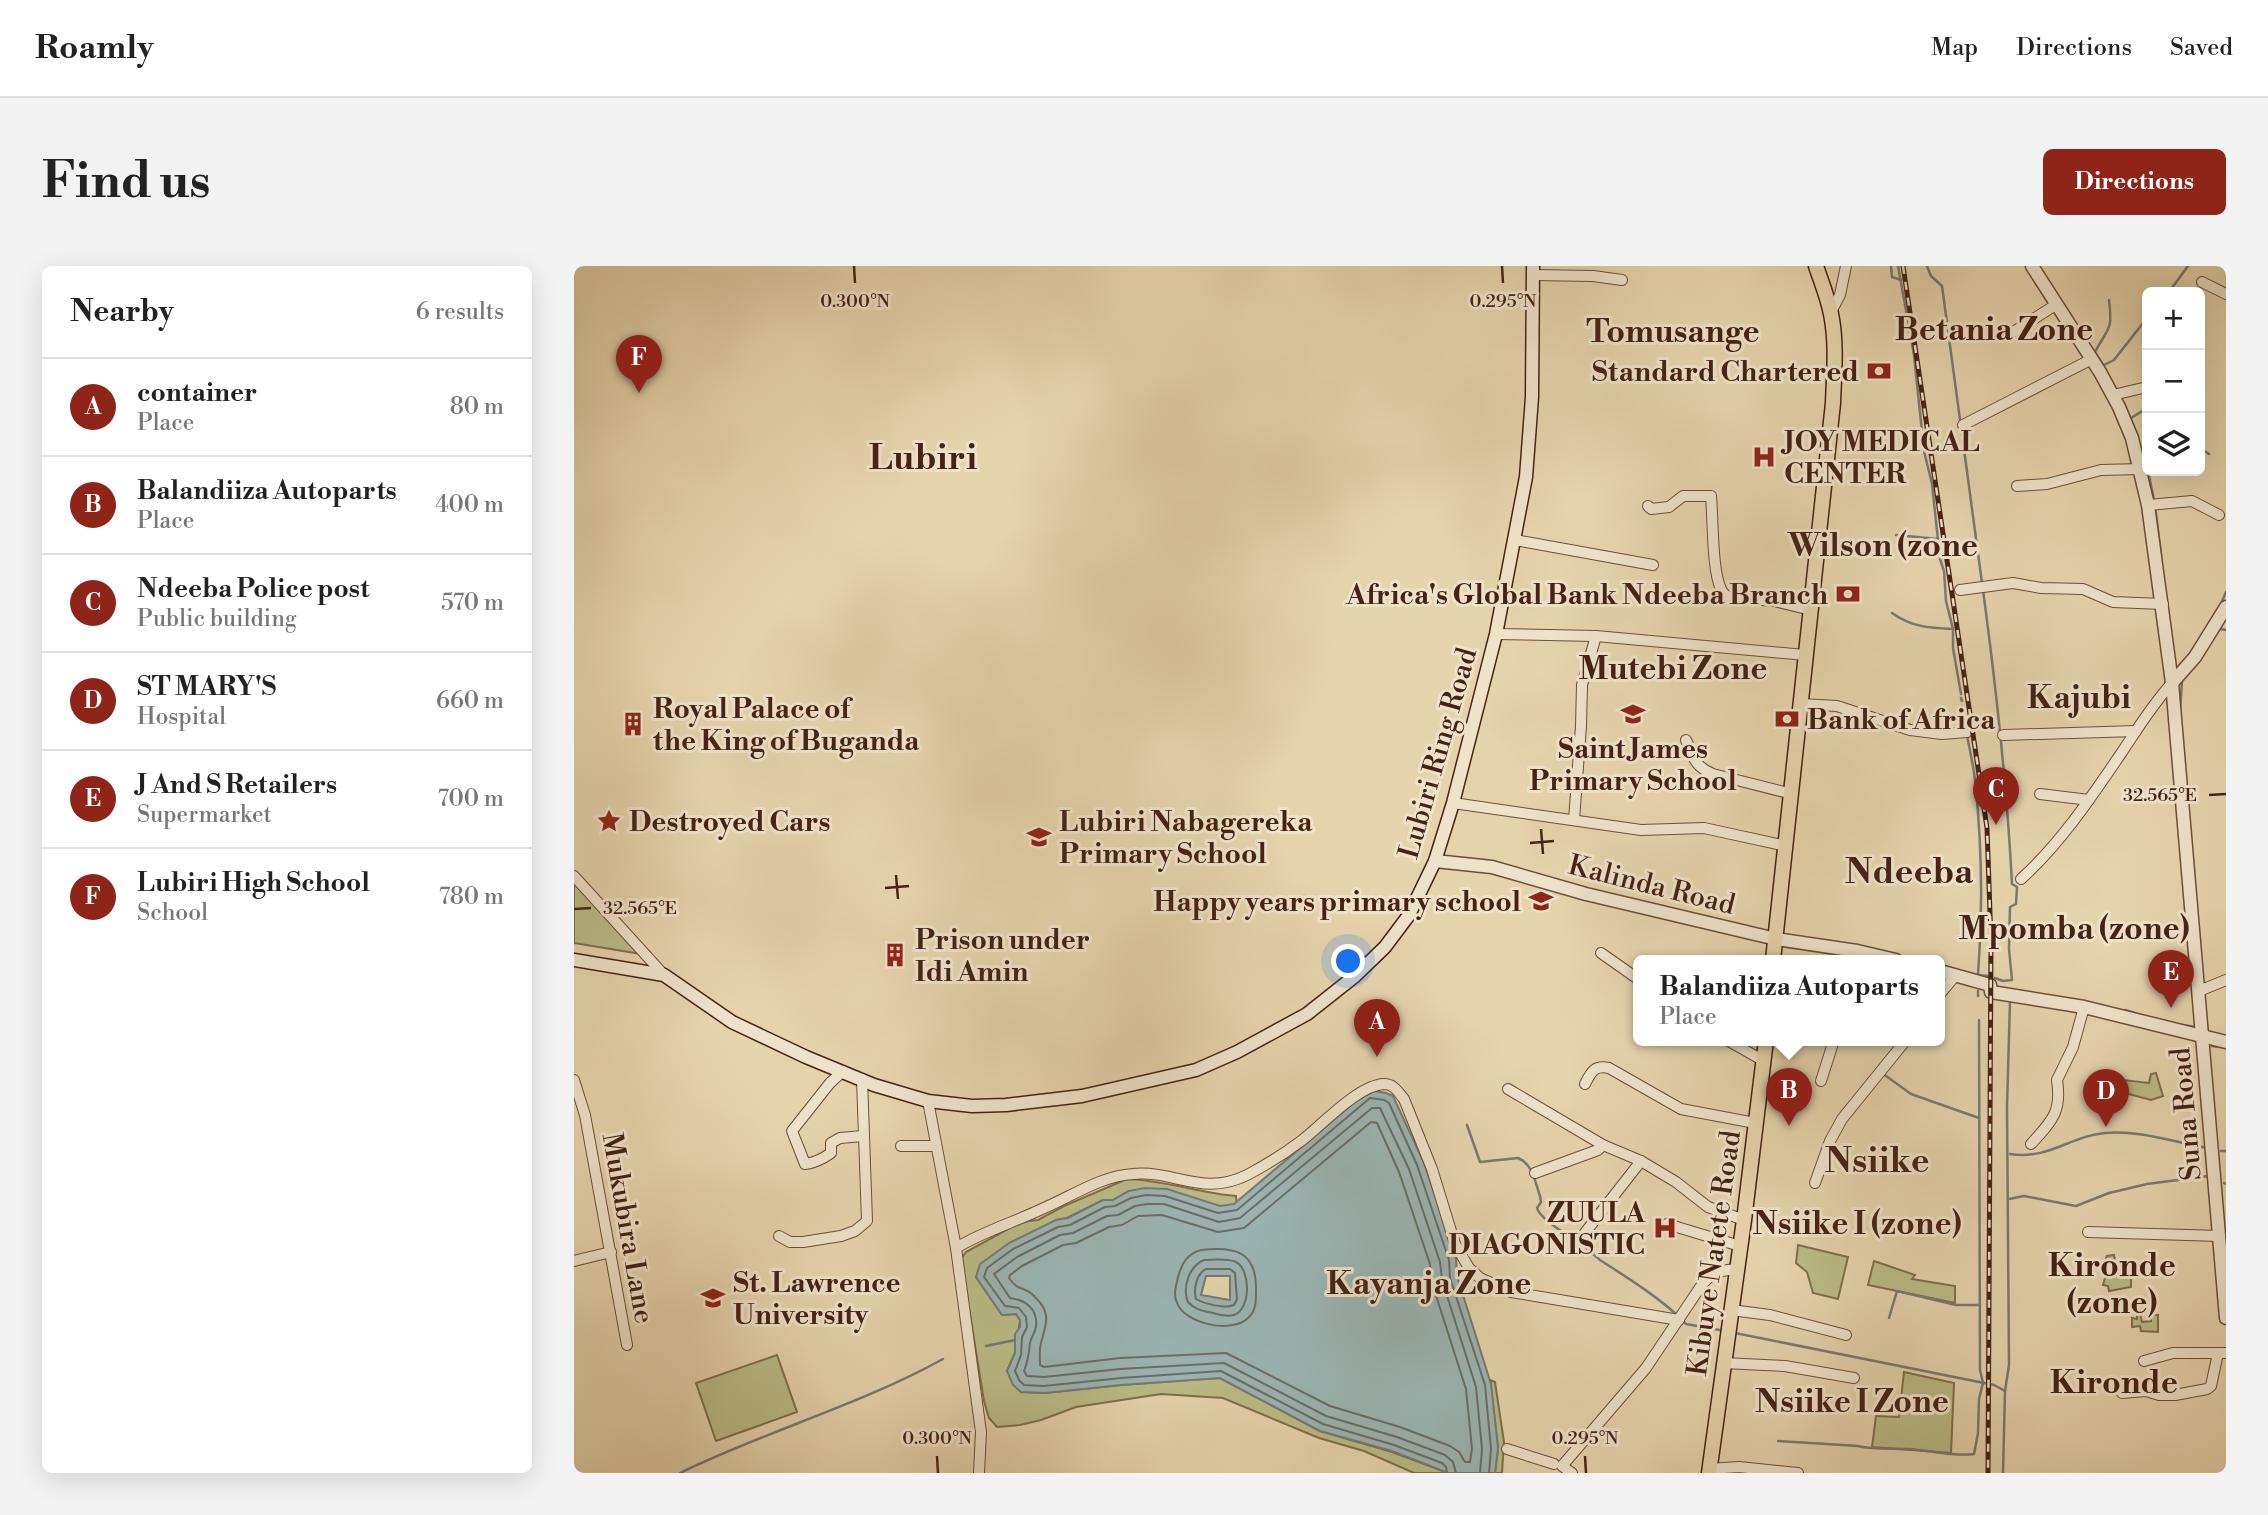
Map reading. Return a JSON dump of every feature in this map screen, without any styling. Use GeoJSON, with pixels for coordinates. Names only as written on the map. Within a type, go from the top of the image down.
{"type":"FeatureCollection","features":[{"type":"Feature","properties":{"kind":"main road"},"geometry":{"type":"LineString","coordinates":[[1774,955],[1833,403],[1835,351],[1831,312],[1816,266]]}},
{"type":"Feature","properties":{"kind":"main road","name":"Kibuye Natete Road"},"geometry":{"type":"LineString","coordinates":[[1709,1471],[1765,1046]]}},
{"type":"Feature","properties":{"kind":"street"},"geometry":{"type":"LineString","coordinates":[[1831,312],[1840,295],[1846,266]]}},
{"type":"Feature","properties":{"kind":"street","name":"Suna Road"},"geometry":{"type":"LineString","coordinates":[[2032,266],[2113,395],[2132,438],[2148,505],[2172,682],[2203,1037],[2222,1203],[2220,1236],[2226,1318]]}},
{"type":"Feature","properties":{"kind":"street"},"geometry":{"type":"LineString","coordinates":[[1533,270],[1622,280]]}},
{"type":"Feature","properties":{"kind":"street","name":"Lubiri Ring Road"},"geometry":{"type":"LineString","coordinates":[[574,960],[664,975],[732,1021],[806,1057],[874,1085],[928,1101],[972,1106],[1082,1097],[1196,1070],[1237,1052],[1307,1014],[1355,976],[1385,947],[1409,915],[1435,861],[1453,803],[1496,634],[1526,477],[1531,421],[1533,270]]}},
{"type":"Feature","properties":{"kind":"street"},"geometry":{"type":"LineString","coordinates":[[2202,282],[2226,294]]}},
{"type":"Feature","properties":{"kind":"street"},"geometry":{"type":"LineString","coordinates":[[2007,336],[2057,304]]}},
{"type":"Feature","properties":{"kind":"street"},"geometry":{"type":"LineString","coordinates":[[1963,425],[2092,359]]}},
{"type":"Feature","properties":{"kind":"street"},"geometry":{"type":"LineString","coordinates":[[2113,395],[2142,388]]}},
{"type":"Feature","properties":{"kind":"street"},"geometry":{"type":"LineString","coordinates":[[2017,486],[2047,484],[2101,470],[2141,469]]}},
{"type":"Feature","properties":{"kind":"street"},"geometry":{"type":"LineString","coordinates":[[1648,506],[1651,509],[1669,507],[1683,496],[1711,496],[1716,563],[1724,595],[1774,601],[1811,610]]}},
{"type":"Feature","properties":{"kind":"street"},"geometry":{"type":"LineString","coordinates":[[2148,505],[2192,501],[2219,515]]}},
{"type":"Feature","properties":{"kind":"street"},"geometry":{"type":"LineString","coordinates":[[1515,540],[1653,565]]}},
{"type":"Feature","properties":{"kind":"street"},"geometry":{"type":"LineString","coordinates":[[1960,590],[2013,583],[2041,588],[2083,589],[2113,602],[2163,604]]}},
{"type":"Feature","properties":{"kind":"street"},"geometry":{"type":"LineString","coordinates":[[2021,879],[2042,858],[2089,800],[2154,702],[2221,627],[2226,607]]}},
{"type":"Feature","properties":{"kind":"street"},"geometry":{"type":"LineString","coordinates":[[1496,634],[1596,636],[1805,655]]}},
{"type":"Feature","properties":{"kind":"street"},"geometry":{"type":"LineString","coordinates":[[1574,820],[1582,685],[1596,636]]}},
{"type":"Feature","properties":{"kind":"street"},"geometry":{"type":"LineString","coordinates":[[1801,704],[1837,706],[1910,730],[1941,734],[1965,732]]}},
{"type":"Feature","properties":{"kind":"street"},"geometry":{"type":"LineString","coordinates":[[2003,735],[2136,731]]}},
{"type":"Feature","properties":{"kind":"street"},"geometry":{"type":"LineString","coordinates":[[1686,740],[1696,764],[1701,769],[1792,794]]}},
{"type":"Feature","properties":{"kind":"street"},"geometry":{"type":"LineString","coordinates":[[2040,794],[2089,800]]}},
{"type":"Feature","properties":{"kind":"street"},"geometry":{"type":"LineString","coordinates":[[1453,803],[1640,830],[1704,828],[1786,846]]}},
{"type":"Feature","properties":{"kind":"street","name":"Kalinda Road"},"geometry":{"type":"LineString","coordinates":[[1435,861],[1492,867],[1586,894],[1856,955]]}},
{"type":"Feature","properties":{"kind":"street"},"geometry":{"type":"LineString","coordinates":[[574,876],[664,975]]}},
{"type":"Feature","properties":{"kind":"street"},"geometry":{"type":"LineString","coordinates":[[1601,953],[1633,975]]}},
{"type":"Feature","properties":{"kind":"street"},"geometry":{"type":"LineString","coordinates":[[1945,973],[1990,985],[1991,992],[2084,1007],[2226,1042]]}},
{"type":"Feature","properties":{"kind":"street"},"geometry":{"type":"LineString","coordinates":[[1945,988],[1955,976]]}},
{"type":"Feature","properties":{"kind":"street"},"geometry":{"type":"LineString","coordinates":[[2199,991],[2226,980]]}},
{"type":"Feature","properties":{"kind":"street"},"geometry":{"type":"LineString","coordinates":[[2031,1144],[2053,1121],[2060,1092],[2057,1080],[2073,1047],[2084,1007]]}},
{"type":"Feature","properties":{"kind":"street"},"geometry":{"type":"LineString","coordinates":[[1738,1046],[1764,1061]]}},
{"type":"Feature","properties":{"kind":"street"},"geometry":{"type":"LineString","coordinates":[[1821,1081],[1832,1046]]}},
{"type":"Feature","properties":{"kind":"street"},"geometry":{"type":"LineString","coordinates":[[1815,1183],[1830,1141],[1842,1119],[1901,1046]]}},
{"type":"Feature","properties":{"kind":"street"},"geometry":{"type":"LineString","coordinates":[[1585,1084],[1594,1069],[1601,1066],[1681,1109],[1755,1124]]}},
{"type":"Feature","properties":{"kind":"street"},"geometry":{"type":"LineString","coordinates":[[843,1071],[830,1083],[792,1131],[794,1138],[805,1164],[813,1163],[831,1153],[831,1143],[836,1139],[863,1136]]}},
{"type":"Feature","properties":{"kind":"street"},"geometry":{"type":"LineString","coordinates":[[779,1236],[790,1241],[803,1242],[841,1236],[855,1231],[867,1221],[862,1079]]}},
{"type":"Feature","properties":{"kind":"street","name":"Mukubira Lane"},"geometry":{"type":"LineString","coordinates":[[574,1080],[585,1115],[627,1345]]}},
{"type":"Feature","properties":{"kind":"street"},"geometry":{"type":"LineString","coordinates":[[956,1248],[1087,1187],[1119,1176],[1134,1173],[1223,1185],[1276,1159],[1300,1143],[1358,1094],[1382,1084],[1391,1085],[1404,1099],[1432,1169],[1455,1244],[1469,1268],[1479,1278],[1511,1292],[1679,1320]]}},
{"type":"Feature","properties":{"kind":"street"},"geometry":{"type":"LineString","coordinates":[[1508,1089],[1603,1145],[1641,1161],[1676,1182],[1708,1207],[1744,1220]]}},
{"type":"Feature","properties":{"kind":"street"},"geometry":{"type":"LineString","coordinates":[[928,1101],[956,1248],[981,1432],[979,1473]]}},
{"type":"Feature","properties":{"kind":"street"},"geometry":{"type":"LineString","coordinates":[[1535,1173],[1598,1150],[1603,1145]]}},
{"type":"Feature","properties":{"kind":"street"},"geometry":{"type":"LineString","coordinates":[[901,1146],[936,1146]]}},
{"type":"Feature","properties":{"kind":"street"},"geometry":{"type":"LineString","coordinates":[[1584,1234],[1641,1161]]}},
{"type":"Feature","properties":{"kind":"street"},"geometry":{"type":"LineString","coordinates":[[1667,1224],[1740,1246]]}},
{"type":"Feature","properties":{"kind":"street"},"geometry":{"type":"LineString","coordinates":[[2088,1232],[2220,1236]]}},
{"type":"Feature","properties":{"kind":"street"},"geometry":{"type":"LineString","coordinates":[[574,1261],[611,1252]]}},
{"type":"Feature","properties":{"kind":"street"},"geometry":{"type":"LineString","coordinates":[[1572,1473],[1562,1466],[1627,1392],[1709,1277],[1718,1270],[1737,1269]]}},
{"type":"Feature","properties":{"kind":"street"},"geometry":{"type":"LineString","coordinates":[[1731,1310],[1770,1315],[1846,1335]]}},
{"type":"Feature","properties":{"kind":"street"},"geometry":{"type":"LineString","coordinates":[[2122,1393],[2146,1391],[2159,1395],[2175,1395],[2207,1389],[2211,1386],[2222,1353],[2173,1353],[2144,1361]]}},
{"type":"Feature","properties":{"kind":"street"},"geometry":{"type":"LineString","coordinates":[[1723,1363],[1785,1366],[1854,1378]]}},
{"type":"Feature","properties":{"kind":"street"},"geometry":{"type":"LineString","coordinates":[[1507,1448],[1554,1464]]}},
{"type":"Feature","properties":{"kind":"street"},"geometry":{"type":"LineString","coordinates":[[1709,1471],[1739,1467],[1798,1473]]}},
{"type":"Feature","properties":{"kind":"green space"},"geometry":{"type":"Polygon","coordinates":[[[574,882],[641,954],[574,943],[574,882]]]}},
{"type":"Feature","properties":{"kind":"green space"},"geometry":{"type":"Polygon","coordinates":[[[2156,1073],[2163,1096],[2151,1100],[2121,1092],[2123,1080],[2149,1083],[2151,1074],[2156,1073]]]}},
{"type":"Feature","properties":{"kind":"green space"},"geometry":{"type":"Polygon","coordinates":[[[1127,1179],[1236,1196],[1237,1211],[1129,1191],[1113,1200],[1103,1200],[1067,1218],[1056,1220],[976,1277],[1002,1315],[1016,1314],[1020,1320],[1015,1353],[1007,1371],[1022,1392],[1045,1393],[1220,1378],[1320,1431],[1392,1452],[1448,1473],[1414,1473],[1364,1451],[1319,1438],[1223,1398],[1161,1394],[1076,1407],[1041,1420],[997,1427],[989,1418],[984,1401],[961,1259],[966,1252],[1021,1222],[1038,1220],[1127,1179]]]}},
{"type":"Feature","properties":{"kind":"green space"},"geometry":{"type":"Polygon","coordinates":[[[1798,1245],[1848,1257],[1838,1299],[1813,1293],[1807,1272],[1796,1263],[1798,1245]]]}},
{"type":"Feature","properties":{"kind":"green space"},"geometry":{"type":"Polygon","coordinates":[[[2114,1255],[2117,1276],[2123,1275],[2123,1266],[2131,1268],[2131,1287],[2109,1291],[2108,1286],[2103,1285],[2107,1271],[2102,1267],[2107,1256],[2114,1255]]]}},
{"type":"Feature","properties":{"kind":"green space"},"geometry":{"type":"Polygon","coordinates":[[[1874,1261],[1915,1275],[1912,1279],[1955,1286],[1955,1303],[1868,1285],[1874,1261]]]}},
{"type":"Feature","properties":{"kind":"green space"},"geometry":{"type":"Polygon","coordinates":[[[2140,1314],[2142,1322],[2151,1321],[2151,1315],[2158,1315],[2158,1332],[2141,1331],[2140,1326],[2132,1327],[2132,1318],[2137,1319],[2140,1314]]]}},
{"type":"Feature","properties":{"kind":"green space"},"geometry":{"type":"Polygon","coordinates":[[[777,1355],[797,1412],[716,1441],[696,1383],[777,1355]]]}},
{"type":"Feature","properties":{"kind":"green space"},"geometry":{"type":"Polygon","coordinates":[[[1904,1372],[1954,1383],[1951,1453],[1872,1447],[1876,1416],[1899,1417],[1904,1372]]]}},
{"type":"Feature","properties":{"kind":"green space"},"geometry":{"type":"Polygon","coordinates":[[[1490,1380],[1495,1382],[1504,1442],[1502,1473],[1495,1473],[1498,1448],[1490,1380]]]}},
{"type":"Feature","properties":{"kind":"water"},"geometry":{"type":"Polygon","coordinates":[[[1369,1090],[1393,1096],[1424,1163],[1456,1259],[1457,1276],[1491,1384],[1498,1448],[1495,1473],[1448,1473],[1392,1451],[1320,1431],[1220,1378],[1045,1393],[1021,1392],[1013,1385],[1007,1371],[1015,1353],[1015,1334],[1020,1327],[1020,1320],[1016,1314],[1002,1315],[976,1277],[980,1264],[1009,1243],[1056,1220],[1068,1218],[1103,1200],[1113,1200],[1129,1191],[1145,1188],[1167,1189],[1220,1206],[1234,1204],[1369,1090]],[[1206,1276],[1201,1295],[1230,1300],[1230,1276],[1206,1276]]]}},
{"type":"Feature","properties":{"kind":"waterway"},"geometry":{"type":"LineString","coordinates":[[1891,266],[1892,277],[1901,280]]}},
{"type":"Feature","properties":{"kind":"waterway"},"geometry":{"type":"LineString","coordinates":[[1898,266],[1914,355],[1924,451],[1932,484],[1940,559],[1944,571],[1946,601],[1953,629],[1953,648],[1961,694]]}},
{"type":"Feature","properties":{"kind":"waterway"},"geometry":{"type":"LineString","coordinates":[[1927,266],[1931,276],[1942,286],[1982,583]]}},
{"type":"Feature","properties":{"kind":"waterway"},"geometry":{"type":"LineString","coordinates":[[2173,287],[2188,266]]}},
{"type":"Feature","properties":{"kind":"waterway"},"geometry":{"type":"LineString","coordinates":[[2106,370],[2095,352],[2110,324],[2109,300]]}},
{"type":"Feature","properties":{"kind":"waterway"},"geometry":{"type":"LineString","coordinates":[[2104,365],[2114,360],[2142,324]]}},
{"type":"Feature","properties":{"kind":"waterway"},"geometry":{"type":"LineString","coordinates":[[2128,420],[2142,411]]}},
{"type":"Feature","properties":{"kind":"waterway"},"geometry":{"type":"LineString","coordinates":[[2205,451],[2209,454]]}},
{"type":"Feature","properties":{"kind":"waterway"},"geometry":{"type":"LineString","coordinates":[[2149,476],[2154,500]]}},
{"type":"Feature","properties":{"kind":"waterway"},"geometry":{"type":"LineString","coordinates":[[2155,506],[2161,555]]}},
{"type":"Feature","properties":{"kind":"waterway"},"geometry":{"type":"LineString","coordinates":[[1896,535],[1938,539]]}},
{"type":"Feature","properties":{"kind":"waterway"},"geometry":{"type":"LineString","coordinates":[[1983,590],[2000,736],[2012,884],[2017,887],[2016,904],[2010,907],[2009,949],[2012,980],[1995,978]]}},
{"type":"Feature","properties":{"kind":"waterway"},"geometry":{"type":"LineString","coordinates":[[2220,606],[2226,592]]}},
{"type":"Feature","properties":{"kind":"waterway"},"geometry":{"type":"LineString","coordinates":[[1892,613],[1914,624],[1952,629]]}},
{"type":"Feature","properties":{"kind":"waterway"},"geometry":{"type":"LineString","coordinates":[[2217,633],[2220,629],[2226,630]]}},
{"type":"Feature","properties":{"kind":"waterway"},"geometry":{"type":"LineString","coordinates":[[2180,712],[2182,681]]}},
{"type":"Feature","properties":{"kind":"waterway"},"geometry":{"type":"LineString","coordinates":[[1962,706],[1974,771],[1979,829],[1981,902],[1978,975],[1988,976]]}},
{"type":"Feature","properties":{"kind":"waterway"},"geometry":{"type":"LineString","coordinates":[[1978,991],[1978,996]]}},
{"type":"Feature","properties":{"kind":"waterway"},"geometry":{"type":"LineString","coordinates":[[2003,1473],[2005,1391],[2009,1365],[2007,1107],[2010,1001]]}},
{"type":"Feature","properties":{"kind":"waterway"},"geometry":{"type":"LineString","coordinates":[[2125,1010],[2135,1013]]}},
{"type":"Feature","properties":{"kind":"waterway"},"geometry":{"type":"LineString","coordinates":[[1778,1441],[1974,1454],[1983,1383],[1980,1370],[1979,1020]]}},
{"type":"Feature","properties":{"kind":"waterway"},"geometry":{"type":"LineString","coordinates":[[2182,1025],[2196,1027]]}},
{"type":"Feature","properties":{"kind":"waterway"},"geometry":{"type":"LineString","coordinates":[[2212,1046],[2219,1047]]}},
{"type":"Feature","properties":{"kind":"waterway"},"geometry":{"type":"LineString","coordinates":[[1882,1073],[1911,1094],[1979,1118]]}},
{"type":"Feature","properties":{"kind":"waterway"},"geometry":{"type":"LineString","coordinates":[[1467,1125],[1480,1162],[1518,1158],[1527,1164],[1535,1179],[1541,1202],[1537,1208],[1543,1217],[1677,1315]]}},
{"type":"Feature","properties":{"kind":"waterway"},"geometry":{"type":"LineString","coordinates":[[2010,1154],[2036,1154],[2081,1138],[2105,1133],[2144,1135],[2207,1148]]}},
{"type":"Feature","properties":{"kind":"waterway"},"geometry":{"type":"LineString","coordinates":[[2221,1151],[2226,1151]]}},
{"type":"Feature","properties":{"kind":"waterway"},"geometry":{"type":"LineString","coordinates":[[2009,1199],[2024,1196],[2076,1206],[2109,1193],[2147,1184],[2209,1176]]}},
{"type":"Feature","properties":{"kind":"waterway"},"geometry":{"type":"LineString","coordinates":[[1889,1318],[1897,1291],[1956,1305],[1980,1305]]}},
{"type":"Feature","properties":{"kind":"waterway"},"geometry":{"type":"LineString","coordinates":[[1682,1319],[1686,1324],[1725,1331]]}},
{"type":"Feature","properties":{"kind":"waterway"},"geometry":{"type":"LineString","coordinates":[[1735,1333],[1994,1385],[2005,1391]]}},
{"type":"Feature","properties":{"kind":"waterway"},"geometry":{"type":"LineString","coordinates":[[986,1346],[1015,1340]]}},
{"type":"Feature","properties":{"kind":"waterway"},"geometry":{"type":"LineString","coordinates":[[680,1473],[879,1390],[943,1359]]}},
{"type":"Feature","properties":{"kind":"railway"},"geometry":{"type":"LineString","coordinates":[[1903,266],[1987,828],[1991,942],[1988,1473]]}},
{"type":"Feature","properties":{"kind":"place","name":"Standard Chartered"},"geometry":{"type":"Point","coordinates":[1879,371]}},
{"type":"Feature","properties":{"kind":"place","name":"Lubiri High School"},"geometry":{"type":"Point","coordinates":[639,393]}},
{"type":"Feature","properties":{"kind":"place","name":"JOY MEDICAL CENTER"},"geometry":{"type":"Point","coordinates":[1764,457]}},
{"type":"Feature","properties":{"kind":"place","name":"Africa's Global Bank Ndeeba Branch"},"geometry":{"type":"Point","coordinates":[1848,594]}},
{"type":"Feature","properties":{"kind":"place","name":"Saint James Primary School"},"geometry":{"type":"Point","coordinates":[1633,714]}},
{"type":"Feature","properties":{"kind":"place","name":"Bank of Africa"},"geometry":{"type":"Point","coordinates":[1787,719]}},
{"type":"Feature","properties":{"kind":"place","name":"Royal Palace of the King of Buganda"},"geometry":{"type":"Point","coordinates":[633,724]}},
{"type":"Feature","properties":{"kind":"place","name":"Destroyed Cars"},"geometry":{"type":"Point","coordinates":[609,821]}},
{"type":"Feature","properties":{"kind":"place","name":"Ndeeba Police post"},"geometry":{"type":"Point","coordinates":[1996,825]}},
{"type":"Feature","properties":{"kind":"place","name":"Lubiri Nabagereka Primary School"},"geometry":{"type":"Point","coordinates":[1039,837]}},
{"type":"Feature","properties":{"kind":"place","name":"Happy years primary school"},"geometry":{"type":"Point","coordinates":[1541,901]}},
{"type":"Feature","properties":{"kind":"place","name":"Prison under Idi Amin"},"geometry":{"type":"Point","coordinates":[895,955]}},
{"type":"Feature","properties":{"kind":"place","name":"J And S Retailers"},"geometry":{"type":"Point","coordinates":[2171,1008]}},
{"type":"Feature","properties":{"kind":"place","name":"container"},"geometry":{"type":"Point","coordinates":[1377,1057]}},
{"type":"Feature","properties":{"kind":"place","name":"Balandiiza Autoparts"},"geometry":{"type":"Point","coordinates":[1789,1126]}},
{"type":"Feature","properties":{"kind":"place","name":"ST MARY'S"},"geometry":{"type":"Point","coordinates":[2106,1127]}},
{"type":"Feature","properties":{"kind":"place","name":"ZUULA DIAGONISTIC"},"geometry":{"type":"Point","coordinates":[1665,1228]}},
{"type":"Feature","properties":{"kind":"place","name":"St. Lawrence University"},"geometry":{"type":"Point","coordinates":[713,1298]}},
{"type":"Feature","properties":{"kind":"district","name":"Betania Zone"},"geometry":{"type":"Point","coordinates":[1994,329]}},
{"type":"Feature","properties":{"kind":"district","name":"Tomusange"},"geometry":{"type":"Point","coordinates":[1673,331]}},
{"type":"Feature","properties":{"kind":"district","name":"Lubiri"},"geometry":{"type":"Point","coordinates":[923,457]}},
{"type":"Feature","properties":{"kind":"district","name":"Wilson (zone"},"geometry":{"type":"Point","coordinates":[1883,545]}},
{"type":"Feature","properties":{"kind":"district","name":"Mutebi Zone"},"geometry":{"type":"Point","coordinates":[1673,668]}},
{"type":"Feature","properties":{"kind":"district","name":"Kajubi"},"geometry":{"type":"Point","coordinates":[2079,697]}},
{"type":"Feature","properties":{"kind":"district","name":"Ndeeba"},"geometry":{"type":"Point","coordinates":[1909,871]}},
{"type":"Feature","properties":{"kind":"district","name":"Mpomba (zone)"},"geometry":{"type":"Point","coordinates":[2074,928]}},
{"type":"Feature","properties":{"kind":"district","name":"Nsiike"},"geometry":{"type":"Point","coordinates":[1877,1160]}},
{"type":"Feature","properties":{"kind":"district","name":"Nsiike I (zone)"},"geometry":{"type":"Point","coordinates":[1857,1223]}},
{"type":"Feature","properties":{"kind":"district","name":"Kayanja Zone"},"geometry":{"type":"Point","coordinates":[1429,1283]}},
{"type":"Feature","properties":{"kind":"district","name":"Kironde (zone)"},"geometry":{"type":"Point","coordinates":[2112,1284]}},
{"type":"Feature","properties":{"kind":"district","name":"Kironde"},"geometry":{"type":"Point","coordinates":[2114,1382]}},
{"type":"Feature","properties":{"kind":"district","name":"Nsiike I Zone"},"geometry":{"type":"Point","coordinates":[1852,1401]}}]}
